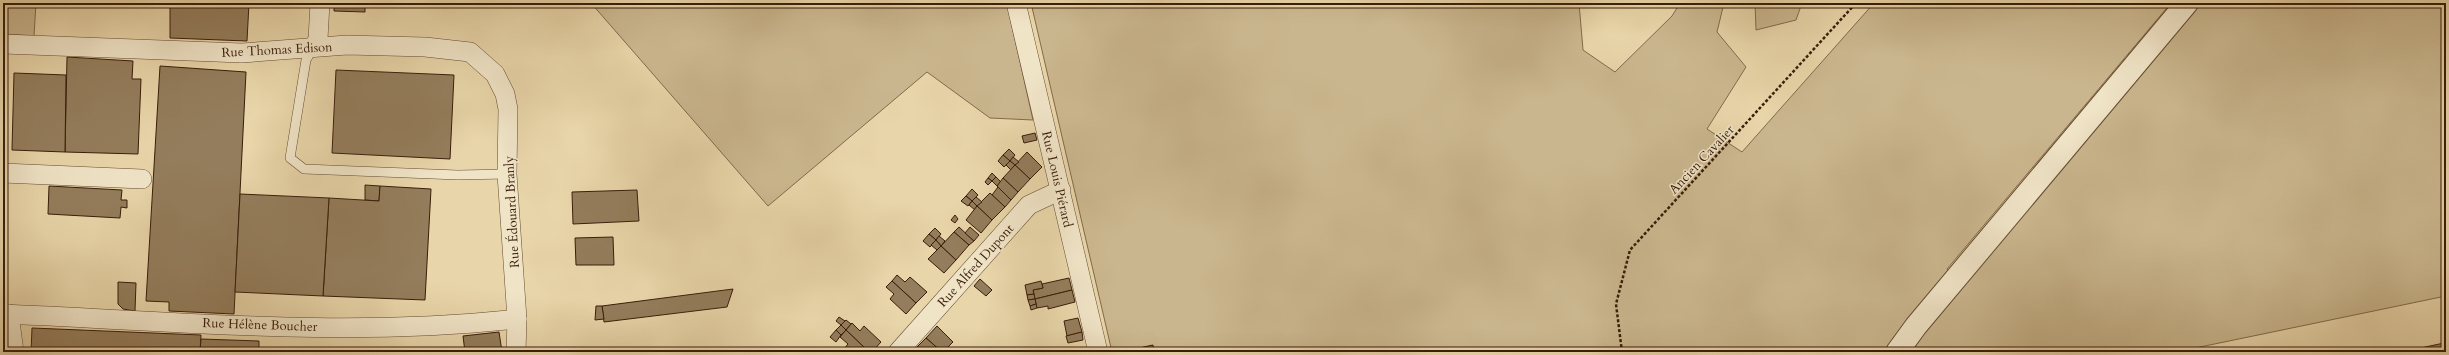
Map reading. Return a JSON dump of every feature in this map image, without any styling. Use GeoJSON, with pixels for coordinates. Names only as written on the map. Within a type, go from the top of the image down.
{"type":"FeatureCollection","features":[{"type":"Feature","properties":{"kind":"street"},"geometry":{"type":"LineString","coordinates":[[314,47],[318,39],[320,3]]}},
{"type":"Feature","properties":{"kind":"street"},"geometry":{"type":"LineString","coordinates":[[1898,352],[1916,326],[2187,3]]}},
{"type":"Feature","properties":{"kind":"street","name":"Rue Louis Piérard"},"geometry":{"type":"LineString","coordinates":[[1017,7],[1098,352]]}},
{"type":"Feature","properties":{"kind":"street","name":"Rue Thomas Edison"},"geometry":{"type":"LineString","coordinates":[[3,44],[242,53],[347,45],[425,47],[470,52],[495,74]]}},
{"type":"Feature","properties":{"kind":"street","name":"Rue Édouard Branly"},"geometry":{"type":"LineString","coordinates":[[495,74],[505,94],[508,109],[507,174],[517,319],[516,352]]}},
{"type":"Feature","properties":{"kind":"street"},"geometry":{"type":"LineString","coordinates":[[3,173],[142,179]]}},
{"type":"Feature","properties":{"kind":"street","name":"Rue Alfred Dupont"},"geometry":{"type":"LineString","coordinates":[[898,352],[1029,205],[1061,190]]}},
{"type":"Feature","properties":{"kind":"street"},"geometry":{"type":"LineString","coordinates":[[6,314],[14,352]]}},
{"type":"Feature","properties":{"kind":"street","name":"Rue Hélène Boucher"},"geometry":{"type":"LineString","coordinates":[[6,314],[280,326],[436,327],[517,319]]}},
{"type":"Feature","properties":{"kind":"lane"},"geometry":{"type":"LineString","coordinates":[[314,47],[306,60],[290,158],[304,169],[458,175],[507,174]]}},
{"type":"Feature","properties":{"kind":"path","name":"Ancien Cavalier"},"geometry":{"type":"LineString","coordinates":[[1622,352],[1616,304],[1630,250],[1856,3]]}},
{"type":"Feature","properties":{"kind":"shaded area"},"geometry":{"type":"Polygon","coordinates":[[[3,3],[36,3],[34,36],[3,34],[3,3]]]}},
{"type":"Feature","properties":{"kind":"shaded area"},"geometry":{"type":"Polygon","coordinates":[[[591,3],[1009,3],[1007,4],[1033,120],[990,118],[927,72],[768,206],[591,3]]]}},
{"type":"Feature","properties":{"kind":"shaded area"},"geometry":{"type":"Polygon","coordinates":[[[1031,3],[1579,3],[1583,50],[1615,72],[1672,16],[1680,3],[1724,3],[1717,32],[1746,67],[1707,129],[1742,152],[1874,3],[2171,3],[1947,269],[1959,286],[2200,3],[2446,3],[2446,296],[2176,352],[1112,352],[1031,3]]]}},
{"type":"Feature","properties":{"kind":"shaded area"},"geometry":{"type":"Polygon","coordinates":[[[1755,3],[1802,3],[1796,20],[1756,30],[1755,3]]]}},
{"type":"Feature","properties":{"kind":"building"},"geometry":{"type":"Polygon","coordinates":[[[249,3],[247,41],[170,38],[170,4],[249,3]]]}},
{"type":"Feature","properties":{"kind":"building"},"geometry":{"type":"Polygon","coordinates":[[[334,3],[365,3],[365,12],[334,11],[334,3]]]}},
{"type":"Feature","properties":{"kind":"building"},"geometry":{"type":"Polygon","coordinates":[[[67,57],[133,61],[132,79],[141,79],[138,154],[65,152],[67,57]]]}},
{"type":"Feature","properties":{"kind":"building"},"geometry":{"type":"Polygon","coordinates":[[[160,66],[246,72],[234,314],[169,311],[169,302],[146,301],[160,66]]]}},
{"type":"Feature","properties":{"kind":"building"},"geometry":{"type":"Polygon","coordinates":[[[336,70],[454,75],[450,159],[332,153],[336,70]]]}},
{"type":"Feature","properties":{"kind":"building"},"geometry":{"type":"Polygon","coordinates":[[[14,73],[66,75],[65,152],[12,150],[14,73]]]}},
{"type":"Feature","properties":{"kind":"building"},"geometry":{"type":"Polygon","coordinates":[[[1035,133],[1037,140],[1024,143],[1022,136],[1035,133]]]}},
{"type":"Feature","properties":{"kind":"building"},"geometry":{"type":"Polygon","coordinates":[[[1009,149],[1015,155],[1010,161],[1003,155],[1009,149]]]}},
{"type":"Feature","properties":{"kind":"building"},"geometry":{"type":"Polygon","coordinates":[[[1027,152],[1042,167],[1030,179],[1015,165],[1027,152]]]}},
{"type":"Feature","properties":{"kind":"building"},"geometry":{"type":"Polygon","coordinates":[[[1003,155],[1010,161],[1004,167],[998,161],[1003,155]]]}},
{"type":"Feature","properties":{"kind":"building"},"geometry":{"type":"Polygon","coordinates":[[[1013,157],[1019,162],[1015,165],[1010,161],[1013,157]]]}},
{"type":"Feature","properties":{"kind":"building"},"geometry":{"type":"Polygon","coordinates":[[[1010,161],[1015,165],[1011,170],[1006,165],[1010,161]]]}},
{"type":"Feature","properties":{"kind":"building"},"geometry":{"type":"Polygon","coordinates":[[[1015,165],[1030,179],[1018,192],[1003,178],[1015,165]]]}},
{"type":"Feature","properties":{"kind":"building"},"geometry":{"type":"Polygon","coordinates":[[[992,173],[996,177],[992,181],[988,178],[992,173]]]}},
{"type":"Feature","properties":{"kind":"building"},"geometry":{"type":"Polygon","coordinates":[[[996,177],[1001,182],[997,186],[992,181],[996,177]]]}},
{"type":"Feature","properties":{"kind":"building"},"geometry":{"type":"Polygon","coordinates":[[[988,178],[992,181],[988,185],[985,182],[988,178]]]}},
{"type":"Feature","properties":{"kind":"building"},"geometry":{"type":"Polygon","coordinates":[[[1003,178],[1018,192],[1011,200],[997,186],[1003,178]]]}},
{"type":"Feature","properties":{"kind":"building"},"geometry":{"type":"Polygon","coordinates":[[[365,185],[380,186],[379,201],[365,200],[365,185]]]}},
{"type":"Feature","properties":{"kind":"building"},"geometry":{"type":"Polygon","coordinates":[[[49,186],[122,190],[121,200],[127,200],[127,208],[121,207],[120,218],[48,214],[49,186]]]}},
{"type":"Feature","properties":{"kind":"building"},"geometry":{"type":"Polygon","coordinates":[[[380,186],[431,189],[425,300],[323,296],[329,198],[379,201],[380,186]]]}},
{"type":"Feature","properties":{"kind":"building"},"geometry":{"type":"Polygon","coordinates":[[[998,187],[1011,200],[1005,207],[992,195],[998,187]]]}},
{"type":"Feature","properties":{"kind":"building"},"geometry":{"type":"Polygon","coordinates":[[[972,189],[978,195],[972,201],[966,196],[972,189]]]}},
{"type":"Feature","properties":{"kind":"building"},"geometry":{"type":"Polygon","coordinates":[[[637,190],[639,221],[573,224],[572,192],[637,190]]]}},
{"type":"Feature","properties":{"kind":"building"},"geometry":{"type":"Polygon","coordinates":[[[990,193],[1005,207],[992,220],[977,206],[990,193]]]}},
{"type":"Feature","properties":{"kind":"building"},"geometry":{"type":"Polygon","coordinates":[[[240,194],[329,198],[323,296],[235,292],[240,194]]]}},
{"type":"Feature","properties":{"kind":"building"},"geometry":{"type":"Polygon","coordinates":[[[966,196],[972,201],[968,206],[961,201],[966,196]]]}},
{"type":"Feature","properties":{"kind":"building"},"geometry":{"type":"Polygon","coordinates":[[[976,197],[982,202],[977,206],[972,201],[976,197]]]}},
{"type":"Feature","properties":{"kind":"building"},"geometry":{"type":"Polygon","coordinates":[[[972,201],[977,206],[975,210],[969,205],[972,201]]]}},
{"type":"Feature","properties":{"kind":"building"},"geometry":{"type":"Polygon","coordinates":[[[977,206],[992,220],[981,233],[966,220],[977,206]]]}},
{"type":"Feature","properties":{"kind":"building"},"geometry":{"type":"Polygon","coordinates":[[[955,215],[958,219],[955,223],[951,220],[955,215]]]}},
{"type":"Feature","properties":{"kind":"building"},"geometry":{"type":"Polygon","coordinates":[[[959,227],[974,241],[969,245],[954,232],[959,227]]]}},
{"type":"Feature","properties":{"kind":"building"},"geometry":{"type":"Polygon","coordinates":[[[970,227],[979,235],[974,241],[965,233],[970,227]]]}},
{"type":"Feature","properties":{"kind":"building"},"geometry":{"type":"Polygon","coordinates":[[[935,228],[941,234],[936,240],[929,234],[935,228]]]}},
{"type":"Feature","properties":{"kind":"building"},"geometry":{"type":"Polygon","coordinates":[[[954,232],[969,245],[956,260],[941,246],[954,232]]]}},
{"type":"Feature","properties":{"kind":"building"},"geometry":{"type":"Polygon","coordinates":[[[929,234],[936,240],[930,247],[923,241],[929,234]]]}},
{"type":"Feature","properties":{"kind":"building"},"geometry":{"type":"Polygon","coordinates":[[[939,236],[945,241],[941,246],[936,240],[939,236]]]}},
{"type":"Feature","properties":{"kind":"building"},"geometry":{"type":"Polygon","coordinates":[[[613,237],[614,265],[576,265],[575,238],[613,237]]]}},
{"type":"Feature","properties":{"kind":"building"},"geometry":{"type":"Polygon","coordinates":[[[936,240],[941,246],[937,250],[931,245],[936,240]]]}},
{"type":"Feature","properties":{"kind":"building"},"geometry":{"type":"Polygon","coordinates":[[[941,246],[956,260],[944,273],[928,259],[941,246]]]}},
{"type":"Feature","properties":{"kind":"building"},"geometry":{"type":"Polygon","coordinates":[[[897,275],[905,282],[910,277],[927,292],[916,303],[892,281],[897,275]]]}},
{"type":"Feature","properties":{"kind":"building"},"geometry":{"type":"Polygon","coordinates":[[[1069,278],[1072,290],[1035,299],[1033,290],[1043,288],[1042,284],[1069,278]]]}},
{"type":"Feature","properties":{"kind":"building"},"geometry":{"type":"Polygon","coordinates":[[[980,279],[992,290],[986,296],[974,286],[980,279]]]}},
{"type":"Feature","properties":{"kind":"building"},"geometry":{"type":"Polygon","coordinates":[[[892,281],[916,303],[906,314],[890,299],[894,294],[886,287],[892,281]]]}},
{"type":"Feature","properties":{"kind":"building"},"geometry":{"type":"Polygon","coordinates":[[[1041,281],[1043,288],[1033,290],[1034,294],[1027,295],[1025,285],[1041,281]]]}},
{"type":"Feature","properties":{"kind":"building"},"geometry":{"type":"Polygon","coordinates":[[[118,282],[136,283],[135,311],[123,309],[118,304],[118,282]]]}},
{"type":"Feature","properties":{"kind":"building"},"geometry":{"type":"Polygon","coordinates":[[[733,289],[727,307],[604,322],[602,306],[733,289]]]}},
{"type":"Feature","properties":{"kind":"building"},"geometry":{"type":"Polygon","coordinates":[[[1072,290],[1075,302],[1048,309],[1048,306],[1037,308],[1035,299],[1072,290]]]}},
{"type":"Feature","properties":{"kind":"building"},"geometry":{"type":"Polygon","coordinates":[[[1034,294],[1035,299],[1028,300],[1027,295],[1034,294]]]}},
{"type":"Feature","properties":{"kind":"building"},"geometry":{"type":"Polygon","coordinates":[[[1035,299],[1036,304],[1030,306],[1028,300],[1035,299]]]}},
{"type":"Feature","properties":{"kind":"building"},"geometry":{"type":"Polygon","coordinates":[[[1036,304],[1037,308],[1031,310],[1030,306],[1036,304]]]}},
{"type":"Feature","properties":{"kind":"building"},"geometry":{"type":"Polygon","coordinates":[[[596,306],[602,306],[604,319],[595,320],[596,306]]]}},
{"type":"Feature","properties":{"kind":"building"},"geometry":{"type":"Polygon","coordinates":[[[839,317],[845,321],[841,325],[836,321],[839,317]]]}},
{"type":"Feature","properties":{"kind":"building"},"geometry":{"type":"Polygon","coordinates":[[[1078,318],[1082,332],[1067,336],[1064,321],[1078,318]]]}},
{"type":"Feature","properties":{"kind":"building"},"geometry":{"type":"Polygon","coordinates":[[[846,320],[851,324],[846,330],[841,325],[846,320]]]}},
{"type":"Feature","properties":{"kind":"building"},"geometry":{"type":"Polygon","coordinates":[[[852,323],[860,331],[864,326],[881,342],[872,352],[869,352],[846,330],[852,323]]]}},
{"type":"Feature","properties":{"kind":"building"},"geometry":{"type":"Polygon","coordinates":[[[841,325],[846,330],[841,335],[836,330],[841,325]]]}},
{"type":"Feature","properties":{"kind":"building"},"geometry":{"type":"Polygon","coordinates":[[[937,326],[953,342],[948,347],[954,352],[942,352],[926,338],[937,326]]]}},
{"type":"Feature","properties":{"kind":"building"},"geometry":{"type":"Polygon","coordinates":[[[32,328],[201,335],[200,352],[31,352],[32,328]]]}},
{"type":"Feature","properties":{"kind":"building"},"geometry":{"type":"Polygon","coordinates":[[[836,330],[841,335],[836,342],[830,337],[836,330]]]}},
{"type":"Feature","properties":{"kind":"building"},"geometry":{"type":"Polygon","coordinates":[[[846,330],[869,352],[847,352],[844,349],[848,344],[840,337],[846,330]]]}},
{"type":"Feature","properties":{"kind":"building"},"geometry":{"type":"Polygon","coordinates":[[[499,332],[502,352],[465,352],[463,336],[499,332]]]}},
{"type":"Feature","properties":{"kind":"building"},"geometry":{"type":"Polygon","coordinates":[[[1082,332],[1083,340],[1068,343],[1066,336],[1082,332]]]}},
{"type":"Feature","properties":{"kind":"building"},"geometry":{"type":"Polygon","coordinates":[[[926,338],[942,352],[920,352],[916,348],[926,338]]]}},
{"type":"Feature","properties":{"kind":"building"},"geometry":{"type":"Polygon","coordinates":[[[201,339],[259,341],[259,352],[200,352],[201,339]]]}},
{"type":"Feature","properties":{"kind":"building"},"geometry":{"type":"Polygon","coordinates":[[[2444,343],[2446,352],[2402,352],[2444,343]]]}},
{"type":"Feature","properties":{"kind":"building"},"geometry":{"type":"Polygon","coordinates":[[[1153,345],[1154,352],[1140,352],[1139,348],[1153,345]]]}},
{"type":"Feature","properties":{"kind":"building"},"geometry":{"type":"Polygon","coordinates":[[[301,349],[378,352],[301,352],[301,349]]]}}]}
